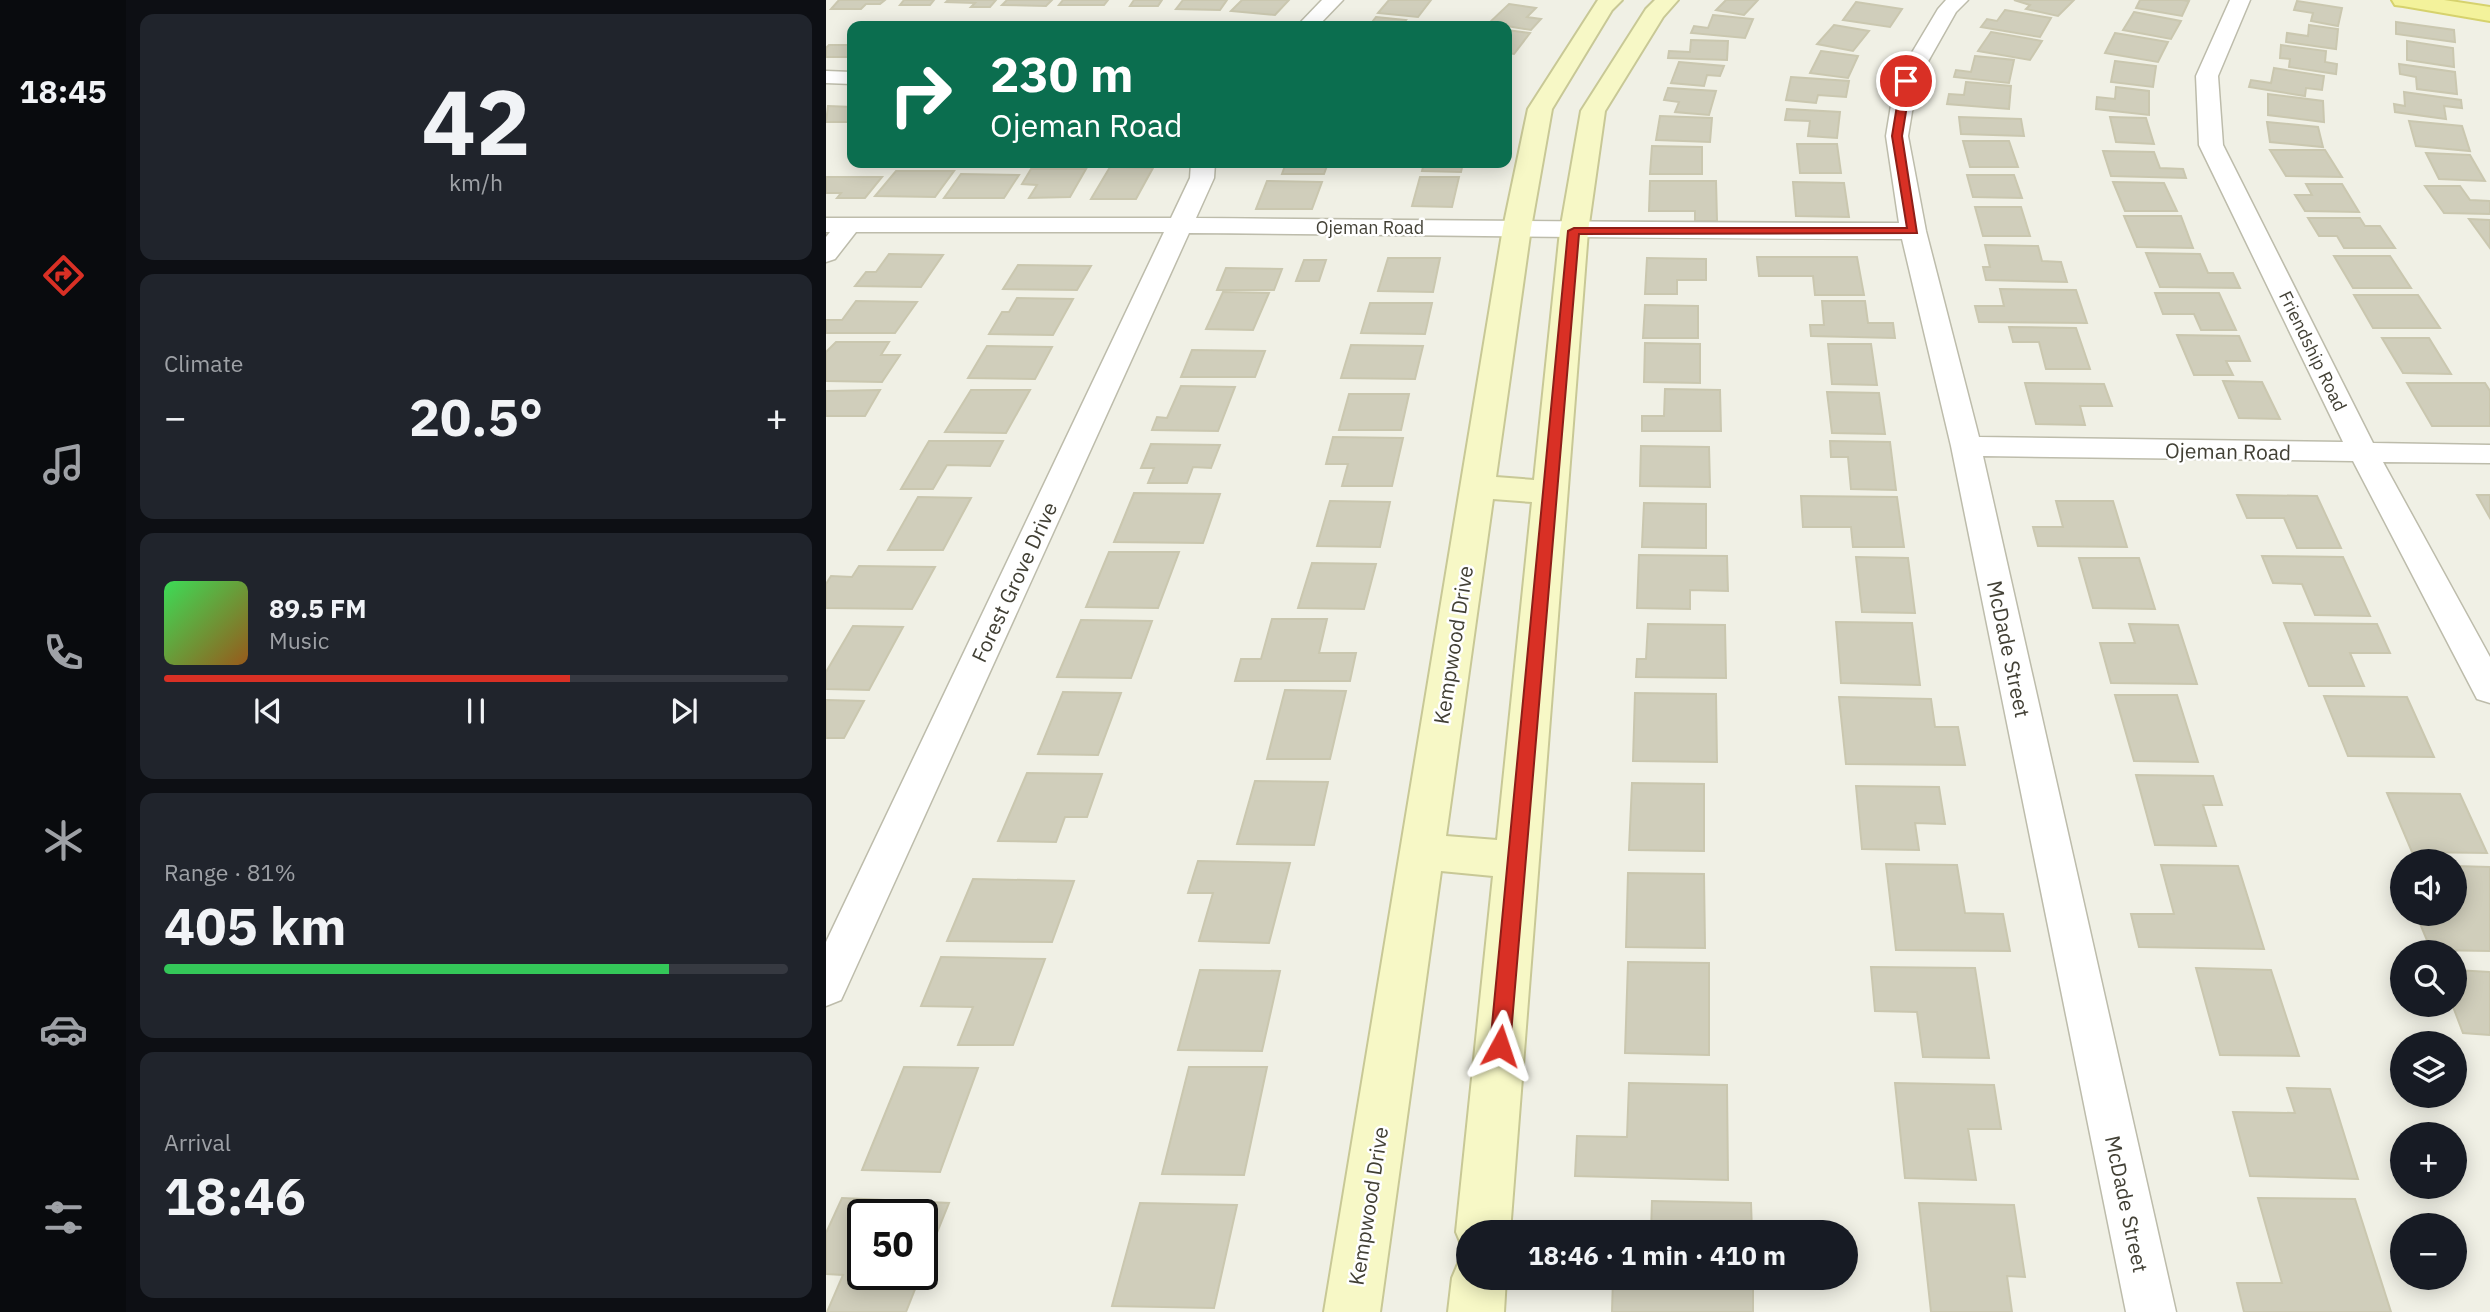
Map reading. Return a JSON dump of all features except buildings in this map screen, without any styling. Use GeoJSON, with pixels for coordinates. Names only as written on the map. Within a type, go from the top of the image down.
{"type":"FeatureCollection","features":[{"type":"Feature","properties":{"kind":"main road","name":"Kempwood Drive"},"geometry":{"type":"LineString","coordinates":[[1352,1312],[1517,228],[1540,109],[1604,6],[1611,0]]}},
{"type":"Feature","properties":{"kind":"main road"},"geometry":{"type":"LineString","coordinates":[[1484,1220],[1574,231],[1593,111],[1654,14],[1667,0]]}},
{"type":"Feature","properties":{"kind":"main road"},"geometry":{"type":"LineString","coordinates":[[2403,0],[2490,14]]}},
{"type":"Feature","properties":{"kind":"main road"},"geometry":{"type":"LineString","coordinates":[[1575,52],[1626,58]]}},
{"type":"Feature","properties":{"kind":"main road"},"geometry":{"type":"LineString","coordinates":[[1477,487],[1550,492]]}},
{"type":"Feature","properties":{"kind":"main road"},"geometry":{"type":"LineString","coordinates":[[1422,852],[1517,860]]}},
{"type":"Feature","properties":{"kind":"main road"},"geometry":{"type":"LineString","coordinates":[[1476,1312],[1478,1290]]}},
{"type":"Feature","properties":{"kind":"street"},"geometry":{"type":"LineString","coordinates":[[1312,21],[1333,0]]}},
{"type":"Feature","properties":{"kind":"street","name":"McDade Street"},"geometry":{"type":"LineString","coordinates":[[1958,0],[1948,9],[1906,81],[1897,136],[1913,231],[1966,446],[2151,1312]]}},
{"type":"Feature","properties":{"kind":"street","name":"Friendship Road"},"geometry":{"type":"LineString","coordinates":[[2240,0],[2207,76],[2211,145],[2364,454],[2490,690]]}},
{"type":"Feature","properties":{"kind":"street"},"geometry":{"type":"LineString","coordinates":[[826,77],[847,78]]}},
{"type":"Feature","properties":{"kind":"street","name":"Forest Grove Drive"},"geometry":{"type":"LineString","coordinates":[[826,987],[1179,225],[1210,168]]}},
{"type":"Feature","properties":{"kind":"street"},"geometry":{"type":"LineString","coordinates":[[826,254],[837,225]]}},
{"type":"Feature","properties":{"kind":"street","name":"Ojeman Road"},"geometry":{"type":"LineString","coordinates":[[837,225],[1913,231]]}},
{"type":"Feature","properties":{"kind":"street","name":"Ojeman Road"},"geometry":{"type":"LineString","coordinates":[[1966,446],[2490,454]]}},
{"type":"Feature","properties":{"kind":"route"},"geometry":{"type":"LineString","coordinates":[[1500,1046],[1574,231],[1913,231],[1897,136],[1906,81]]}}]}
